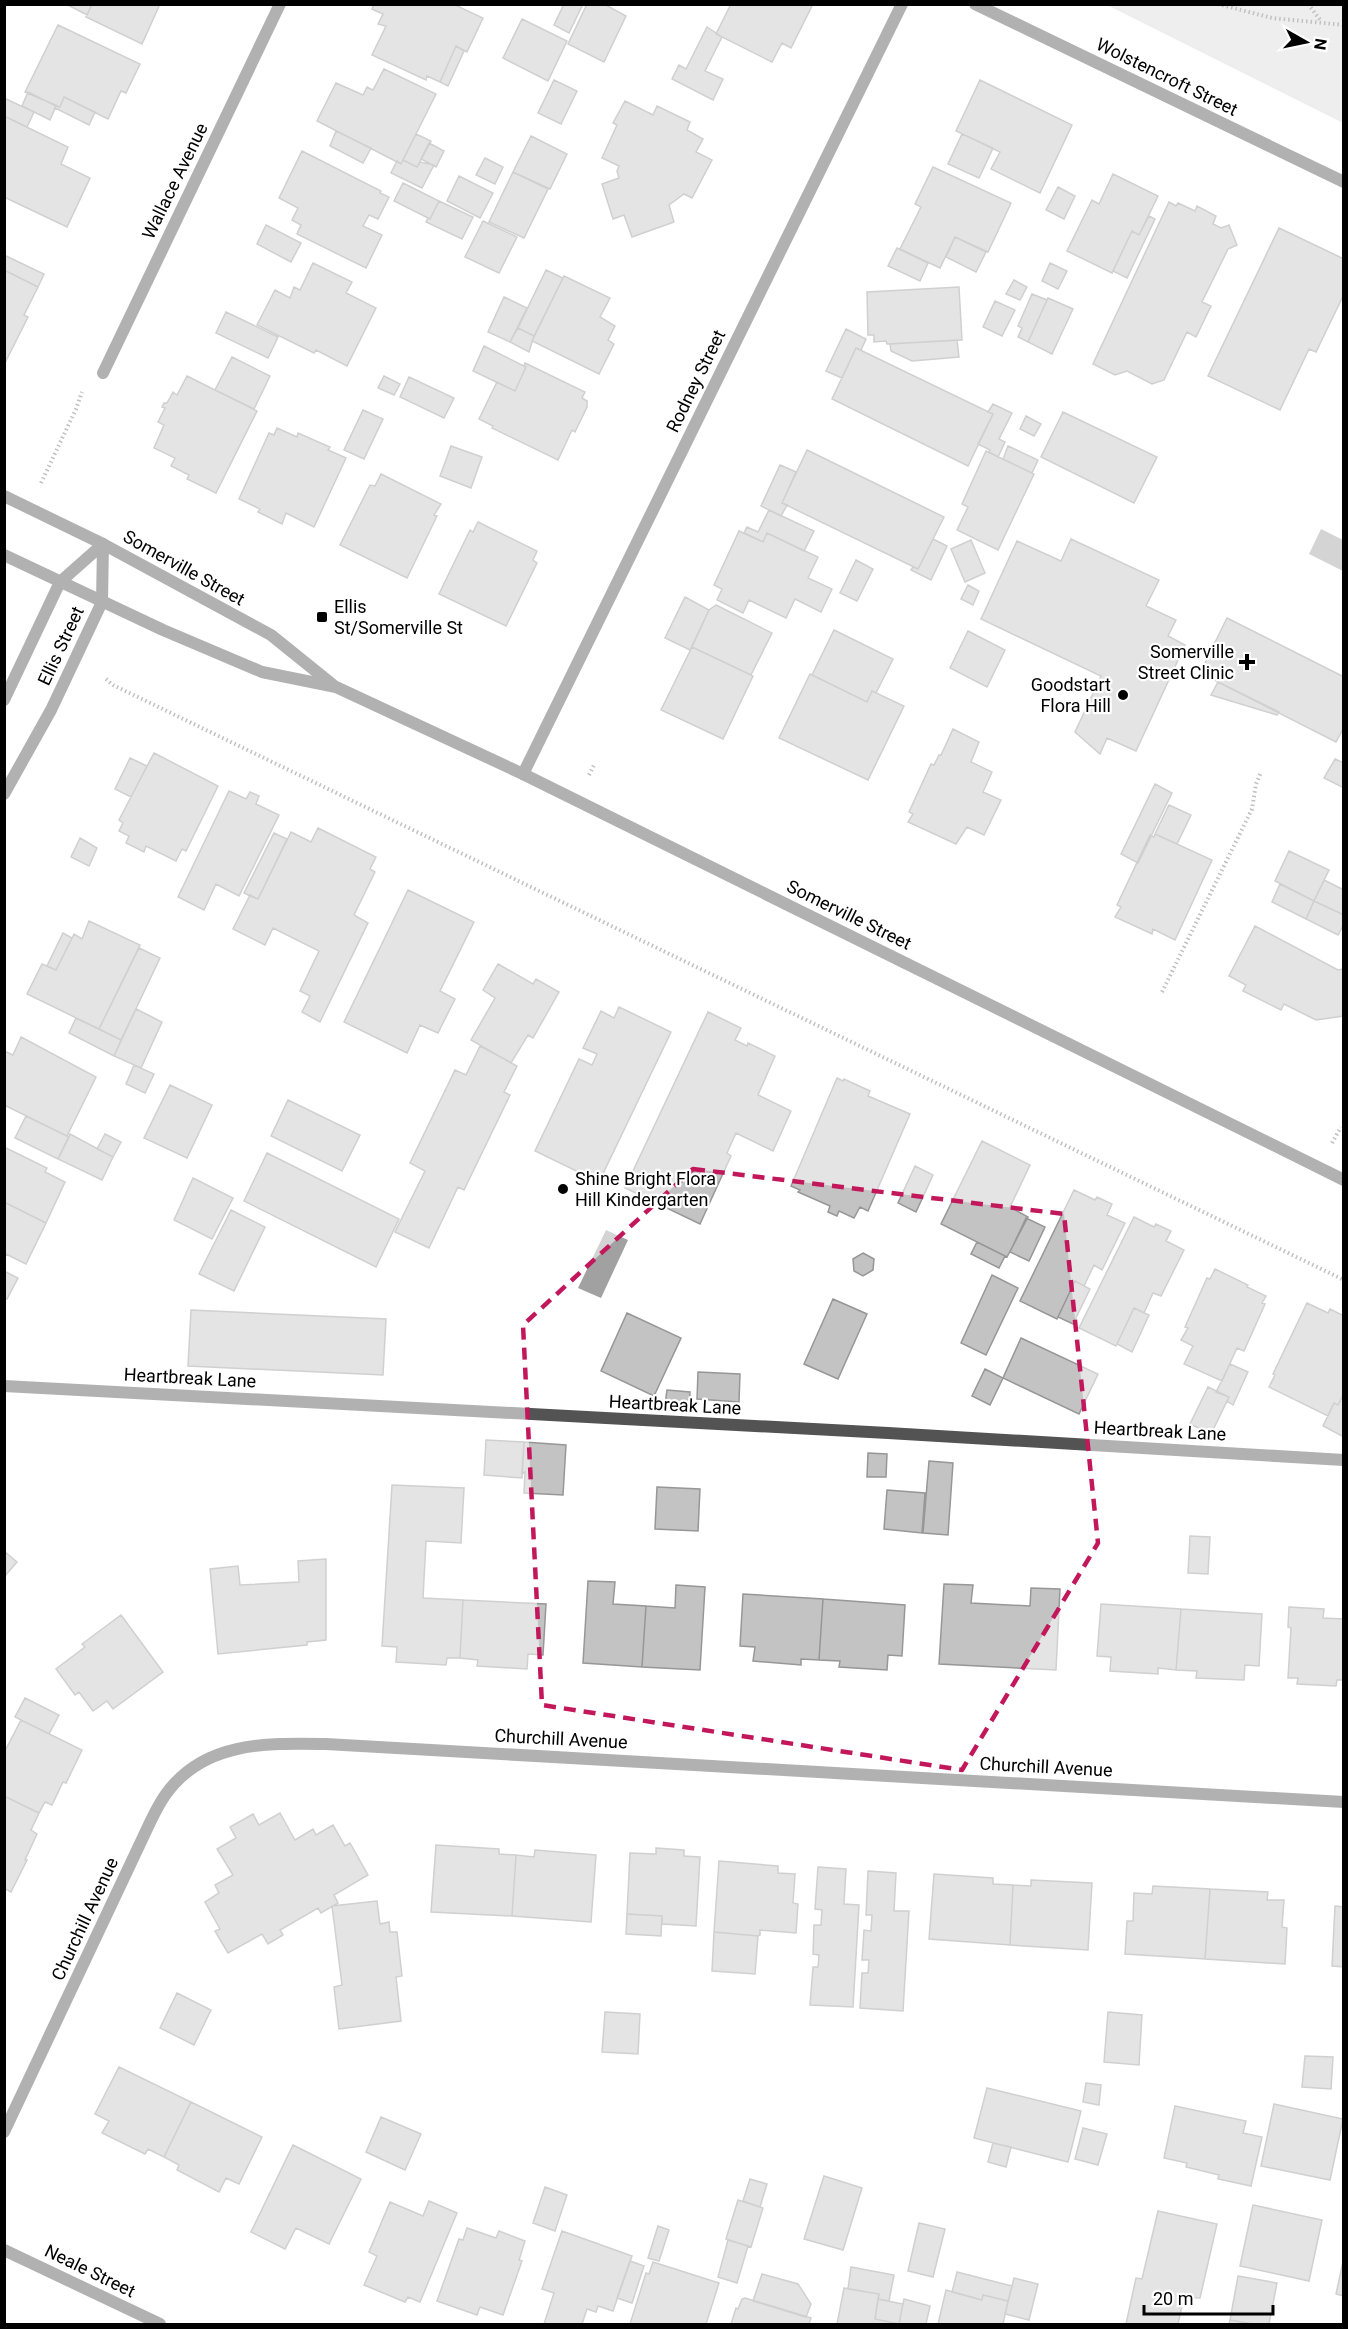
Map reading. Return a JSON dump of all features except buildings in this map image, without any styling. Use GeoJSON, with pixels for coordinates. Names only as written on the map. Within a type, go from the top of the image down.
{"type":"FeatureCollection","features":[{"type":"Feature","properties":{"kind":"street","name":"Wallace Avenue"},"geometry":{"type":"LineString","coordinates":[[103,373],[280,4]]}},
{"type":"Feature","properties":{"kind":"street","name":"Rodney Street"},"geometry":{"type":"LineString","coordinates":[[523,774],[902,4]]}},
{"type":"Feature","properties":{"kind":"street","name":"Wolstencroft Street"},"geometry":{"type":"LineString","coordinates":[[975,4],[1344,182]]}},
{"type":"Feature","properties":{"kind":"street","name":"Somerville Street"},"geometry":{"type":"LineString","coordinates":[[4,496],[103,544],[271,635],[336,687]]}},
{"type":"Feature","properties":{"kind":"street","name":"Ellis Street"},"geometry":{"type":"LineString","coordinates":[[4,700],[60,582],[103,544]]}},
{"type":"Feature","properties":{"kind":"street","name":"Ellis Street"},"geometry":{"type":"LineString","coordinates":[[4,794],[51,710],[102,602],[103,544]]}},
{"type":"Feature","properties":{"kind":"street","name":"Somerville Street"},"geometry":{"type":"LineString","coordinates":[[4,555],[102,602],[262,672],[336,687],[523,774],[1344,1180]]}},
{"type":"Feature","properties":{"kind":"street","name":"Heartbreak Lane"},"geometry":{"type":"LineString","coordinates":[[4,1386],[888,1433],[1344,1460]]}},
{"type":"Feature","properties":{"kind":"street","name":"Churchill Avenue"},"geometry":{"type":"LineString","coordinates":[[4,2132],[161,1802],[177,1781],[204,1760],[235,1748],[274,1743],[326,1744],[1344,1802]]}},
{"type":"Feature","properties":{"kind":"street","name":"Neale Street"},"geometry":{"type":"LineString","coordinates":[[4,2250],[160,2325]]}},
{"type":"Feature","properties":{"kind":"path"},"geometry":{"type":"LineString","coordinates":[[1218,4],[1272,18],[1322,21],[1344,25]]}},
{"type":"Feature","properties":{"kind":"path"},"geometry":{"type":"LineString","coordinates":[[1308,4],[1322,21]]}},
{"type":"Feature","properties":{"kind":"path"},"geometry":{"type":"LineString","coordinates":[[41,484],[76,409],[91,367],[103,373]]}},
{"type":"Feature","properties":{"kind":"path"},"geometry":{"type":"LineString","coordinates":[[106,679],[113,685],[1344,1280]]}},
{"type":"Feature","properties":{"kind":"path"},"geometry":{"type":"LineString","coordinates":[[1162,992],[1252,809],[1256,784],[1261,772]]}},
{"type":"Feature","properties":{"kind":"highlighted area"},"geometry":{"type":"Polygon","coordinates":[[[693,1169],[1064,1214],[1098,1543],[962,1770],[542,1705],[523,1325],[693,1169]]]}},
{"type":"Feature","properties":{"kind":"shaded area"},"geometry":{"type":"Polygon","coordinates":[[[1107,5],[1343,5],[1343,123],[1107,5]]]}},
{"type":"Feature","properties":{"kind":"shaded area"},"geometry":{"type":"Polygon","coordinates":[[[1321,529],[1343,540],[1343,571],[1309,554],[1321,529]]]}},
{"type":"Feature","properties":{"kind":"shaded area"},"geometry":{"type":"Polygon","coordinates":[[[606,1230],[628,1240],[601,1298],[578,1288],[606,1230]]]}},
{"type":"Feature","properties":{"kind":"place","name":"Ellis St/Somerville St"},"geometry":{"type":"Point","coordinates":[322,617]}},
{"type":"Feature","properties":{"kind":"place","name":"Somerville Street Clinic"},"geometry":{"type":"Point","coordinates":[1247,662]}},
{"type":"Feature","properties":{"kind":"place","name":"Goodstart Flora Hill"},"geometry":{"type":"Point","coordinates":[1123,695]}},
{"type":"Feature","properties":{"kind":"place","name":"Shine Bright Flora Hill Kindergarten"},"geometry":{"type":"Point","coordinates":[563,1189]}}]}
